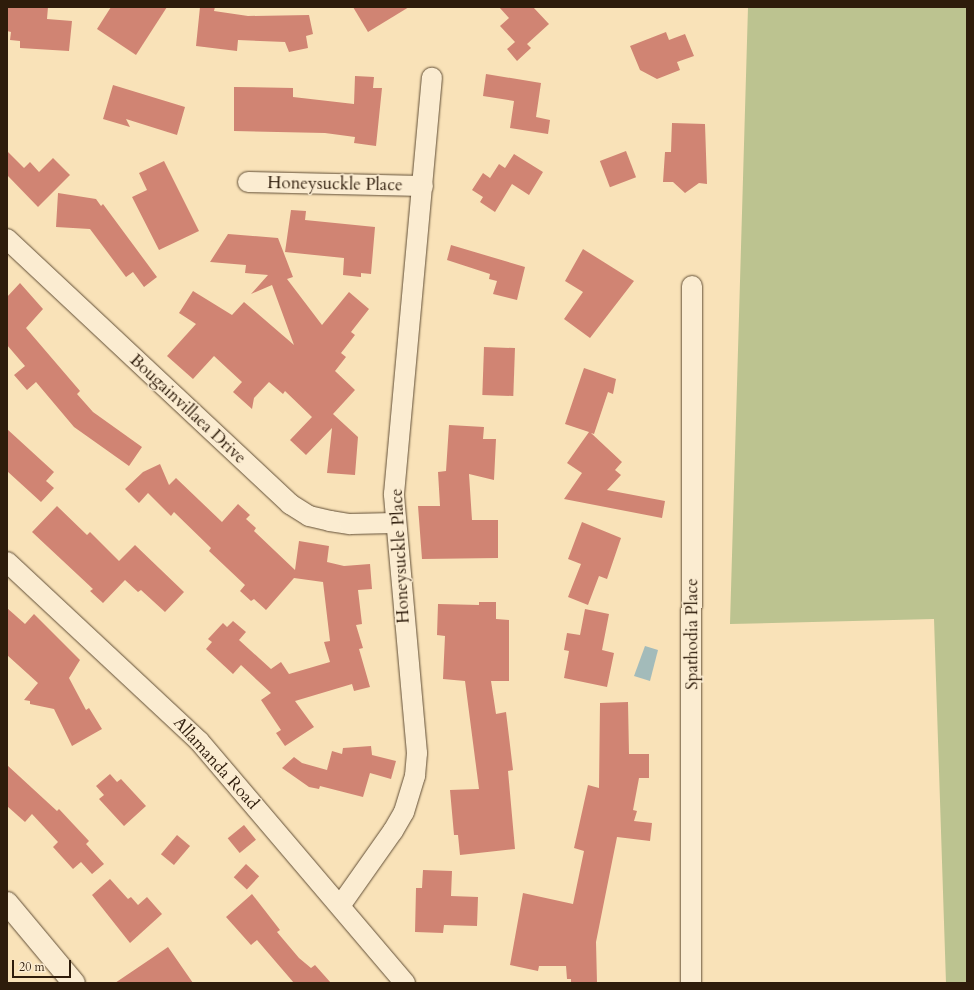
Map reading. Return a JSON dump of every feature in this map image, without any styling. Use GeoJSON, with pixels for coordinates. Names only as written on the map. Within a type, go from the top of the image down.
{"type":"FeatureCollection","features":[{"type":"Feature","properties":{"kind":"street","name":"Honeysuckle Place"},"geometry":{"type":"LineString","coordinates":[[340,906],[393,831],[404,812],[415,776],[417,753],[395,523],[394,494],[432,78]]}},
{"type":"Feature","properties":{"kind":"street","name":"Honeysuckle Place"},"geometry":{"type":"LineString","coordinates":[[248,182],[423,186]]}},
{"type":"Feature","properties":{"kind":"street","name":"Bougainvillaea Drive"},"geometry":{"type":"LineString","coordinates":[[7,239],[290,504],[309,516],[330,521],[350,524],[395,523]]}},
{"type":"Feature","properties":{"kind":"street","name":"Spathodia Place"},"geometry":{"type":"LineString","coordinates":[[691,983],[692,286]]}},
{"type":"Feature","properties":{"kind":"street","name":"Allamanda Road"},"geometry":{"type":"LineString","coordinates":[[7,562],[199,741],[404,983]]}},
{"type":"Feature","properties":{"kind":"street"},"geometry":{"type":"LineString","coordinates":[[7,903],[74,983]]}},
{"type":"Feature","properties":{"kind":"green space"},"geometry":{"type":"Polygon","coordinates":[[[748,7],[967,7],[967,983],[946,983],[934,619],[730,624],[748,7]]]}},
{"type":"Feature","properties":{"kind":"water"},"geometry":{"type":"Polygon","coordinates":[[[645,646],[658,650],[650,681],[634,676],[645,646]]]}},
{"type":"Feature","properties":{"kind":"building"},"geometry":{"type":"Polygon","coordinates":[[[7,7],[48,7],[47,19],[72,21],[69,51],[20,48],[20,41],[10,40],[11,32],[7,31],[7,7]]]}},
{"type":"Feature","properties":{"kind":"building"},"geometry":{"type":"Polygon","coordinates":[[[111,7],[167,7],[136,55],[97,29],[111,7]]]}},
{"type":"Feature","properties":{"kind":"building"},"geometry":{"type":"Polygon","coordinates":[[[200,7],[215,7],[214,11],[248,16],[309,15],[313,34],[306,36],[308,48],[289,52],[285,42],[238,40],[237,51],[196,46],[200,7]]]}},
{"type":"Feature","properties":{"kind":"building"},"geometry":{"type":"Polygon","coordinates":[[[353,7],[409,7],[368,32],[353,7]]]}},
{"type":"Feature","properties":{"kind":"building"},"geometry":{"type":"Polygon","coordinates":[[[499,7],[533,7],[549,24],[527,44],[531,48],[517,61],[507,49],[515,42],[500,26],[509,18],[499,7]]]}},
{"type":"Feature","properties":{"kind":"building"},"geometry":{"type":"Polygon","coordinates":[[[666,32],[669,40],[685,34],[694,56],[677,62],[680,70],[657,79],[640,70],[630,46],[666,32]]]}},
{"type":"Feature","properties":{"kind":"building"},"geometry":{"type":"Polygon","coordinates":[[[486,74],[541,83],[536,117],[550,120],[548,134],[510,128],[514,101],[483,96],[486,74]]]}},
{"type":"Feature","properties":{"kind":"building"},"geometry":{"type":"Polygon","coordinates":[[[355,76],[374,77],[373,88],[382,88],[376,146],[354,143],[355,137],[325,133],[234,131],[234,87],[293,88],[293,97],[354,104],[355,76]]]}},
{"type":"Feature","properties":{"kind":"building"},"geometry":{"type":"Polygon","coordinates":[[[113,85],[185,107],[177,135],[126,119],[130,127],[103,119],[113,85]]]}},
{"type":"Feature","properties":{"kind":"building"},"geometry":{"type":"Polygon","coordinates":[[[672,123],[705,124],[707,184],[699,183],[685,193],[673,182],[663,182],[665,152],[671,152],[672,123]]]}},
{"type":"Feature","properties":{"kind":"building"},"geometry":{"type":"Polygon","coordinates":[[[7,151],[24,168],[30,162],[39,172],[53,158],[70,175],[38,207],[7,175],[7,151]]]}},
{"type":"Feature","properties":{"kind":"building"},"geometry":{"type":"Polygon","coordinates":[[[626,151],[636,177],[610,187],[600,161],[626,151]]]}},
{"type":"Feature","properties":{"kind":"building"},"geometry":{"type":"Polygon","coordinates":[[[514,154],[543,172],[529,195],[512,184],[495,212],[480,202],[483,197],[472,190],[483,173],[490,178],[499,164],[505,168],[514,154]]]}},
{"type":"Feature","properties":{"kind":"building"},"geometry":{"type":"Polygon","coordinates":[[[164,161],[199,231],[159,250],[132,197],[147,190],[139,173],[164,161]]]}},
{"type":"Feature","properties":{"kind":"building"},"geometry":{"type":"Polygon","coordinates":[[[58,193],[96,199],[101,206],[103,204],[157,277],[144,287],[133,272],[126,277],[90,229],[56,227],[58,193]]]}},
{"type":"Feature","properties":{"kind":"building"},"geometry":{"type":"Polygon","coordinates":[[[291,210],[306,211],[305,220],[375,227],[371,274],[361,273],[361,277],[343,275],[344,258],[285,252],[291,210]]]}},
{"type":"Feature","properties":{"kind":"building"},"geometry":{"type":"Polygon","coordinates":[[[228,234],[278,238],[293,277],[287,279],[322,325],[349,292],[369,309],[351,332],[355,335],[341,353],[346,357],[335,371],[355,390],[333,414],[358,437],[355,475],[327,473],[332,428],[306,455],[290,440],[312,417],[285,391],[283,394],[269,382],[254,398],[252,409],[233,392],[242,382],[214,356],[193,379],[167,356],[196,324],[179,313],[193,291],[232,315],[244,302],[294,345],[272,285],[251,294],[268,275],[245,273],[246,265],[210,262],[228,234]]]}},
{"type":"Feature","properties":{"kind":"building"},"geometry":{"type":"Polygon","coordinates":[[[451,245],[525,267],[517,300],[493,294],[497,281],[489,279],[490,274],[447,260],[451,245]]]}},
{"type":"Feature","properties":{"kind":"building"},"geometry":{"type":"Polygon","coordinates":[[[583,249],[634,281],[590,338],[564,319],[583,292],[565,281],[583,249]]]}},
{"type":"Feature","properties":{"kind":"building"},"geometry":{"type":"Polygon","coordinates":[[[20,283],[43,309],[26,328],[80,391],[77,394],[93,412],[142,447],[129,466],[74,427],[36,382],[27,390],[14,375],[25,366],[7,345],[7,297],[20,283]]]}},
{"type":"Feature","properties":{"kind":"building"},"geometry":{"type":"Polygon","coordinates":[[[484,347],[515,348],[513,396],[482,395],[484,347]]]}},
{"type":"Feature","properties":{"kind":"building"},"geometry":{"type":"Polygon","coordinates":[[[584,368],[616,379],[613,394],[608,392],[594,434],[591,433],[622,462],[615,470],[621,475],[607,490],[665,501],[662,518],[564,499],[582,473],[567,463],[589,432],[565,424],[584,368]]]}},
{"type":"Feature","properties":{"kind":"building"},"geometry":{"type":"Polygon","coordinates":[[[449,425],[484,427],[483,439],[496,439],[494,480],[469,474],[472,520],[498,520],[498,558],[422,559],[418,506],[440,506],[438,472],[446,471],[449,425]]]}},
{"type":"Feature","properties":{"kind":"building"},"geometry":{"type":"Polygon","coordinates":[[[7,429],[54,472],[46,481],[54,488],[41,502],[7,471],[7,429]]]}},
{"type":"Feature","properties":{"kind":"building"},"geometry":{"type":"Polygon","coordinates":[[[160,464],[169,485],[176,478],[222,522],[238,504],[250,515],[246,519],[256,528],[254,531],[295,570],[299,541],[329,546],[327,562],[344,566],[370,564],[372,589],[358,590],[362,624],[356,625],[363,648],[359,649],[370,687],[354,691],[352,684],[295,701],[314,727],[285,746],[276,733],[281,730],[261,700],[271,693],[241,665],[233,674],[206,649],[212,642],[208,639],[223,623],[227,627],[233,621],[246,632],[239,640],[271,669],[281,662],[289,674],[330,662],[324,642],[330,641],[323,582],[294,578],[266,610],[254,599],[251,601],[240,591],[245,585],[209,551],[211,548],[174,512],[171,516],[148,493],[139,503],[125,489],[143,472],[160,464]]]}},
{"type":"Feature","properties":{"kind":"building"},"geometry":{"type":"Polygon","coordinates":[[[57,506],[87,535],[90,532],[119,561],[135,545],[184,592],[165,612],[141,590],[138,592],[125,580],[103,603],[90,591],[93,589],[32,532],[57,506]]]}},
{"type":"Feature","properties":{"kind":"building"},"geometry":{"type":"Polygon","coordinates":[[[582,522],[621,538],[607,579],[599,576],[588,605],[568,597],[581,564],[568,559],[582,522]]]}},
{"type":"Feature","properties":{"kind":"building"},"geometry":{"type":"Polygon","coordinates":[[[479,602],[496,602],[496,619],[509,620],[509,681],[491,681],[496,714],[506,712],[513,770],[508,771],[515,849],[460,855],[458,835],[454,835],[450,790],[479,789],[465,681],[443,679],[445,636],[437,635],[438,604],[479,605],[479,602]]]}},
{"type":"Feature","properties":{"kind":"building"},"geometry":{"type":"Polygon","coordinates":[[[7,608],[25,624],[34,614],[80,660],[69,678],[86,710],[89,708],[102,729],[72,746],[54,709],[30,704],[30,701],[24,700],[38,683],[7,655],[7,608]]]}},
{"type":"Feature","properties":{"kind":"building"},"geometry":{"type":"Polygon","coordinates":[[[585,609],[609,614],[602,650],[614,653],[607,687],[564,678],[569,651],[564,650],[567,633],[580,635],[585,609]]]}},
{"type":"Feature","properties":{"kind":"building"},"geometry":{"type":"Polygon","coordinates":[[[628,702],[629,754],[649,754],[649,778],[639,778],[633,810],[637,811],[634,821],[652,823],[650,841],[617,837],[596,942],[597,983],[571,983],[571,979],[567,979],[566,966],[539,966],[538,971],[510,965],[523,893],[573,904],[584,851],[574,848],[588,785],[599,788],[600,703],[628,702]]]}},
{"type":"Feature","properties":{"kind":"building"},"geometry":{"type":"Polygon","coordinates":[[[371,746],[372,755],[396,761],[391,779],[370,773],[363,797],[320,786],[319,789],[309,787],[282,768],[294,757],[302,763],[327,770],[332,751],[342,754],[343,748],[371,746]]]}},
{"type":"Feature","properties":{"kind":"building"},"geometry":{"type":"Polygon","coordinates":[[[7,765],[57,811],[59,809],[89,841],[86,844],[104,864],[92,874],[81,862],[73,869],[53,847],[58,842],[32,814],[25,822],[7,806],[7,765]]]}},
{"type":"Feature","properties":{"kind":"building"},"geometry":{"type":"Polygon","coordinates":[[[110,774],[117,782],[121,779],[146,806],[124,826],[99,799],[104,795],[96,786],[110,774]]]}},
{"type":"Feature","properties":{"kind":"building"},"geometry":{"type":"Polygon","coordinates":[[[244,825],[256,840],[240,853],[228,838],[244,825]]]}},
{"type":"Feature","properties":{"kind":"building"},"geometry":{"type":"Polygon","coordinates":[[[177,835],[190,846],[174,865],[161,854],[177,835]]]}},
{"type":"Feature","properties":{"kind":"building"},"geometry":{"type":"Polygon","coordinates":[[[246,864],[259,876],[247,889],[234,877],[246,864]]]}},
{"type":"Feature","properties":{"kind":"building"},"geometry":{"type":"Polygon","coordinates":[[[423,870],[452,871],[451,896],[478,897],[477,926],[444,925],[443,933],[415,932],[416,888],[422,888],[423,870]]]}},
{"type":"Feature","properties":{"kind":"building"},"geometry":{"type":"Polygon","coordinates":[[[110,879],[128,899],[131,897],[138,905],[147,897],[162,914],[130,943],[92,895],[110,879]]]}},
{"type":"Feature","properties":{"kind":"building"},"geometry":{"type":"Polygon","coordinates":[[[252,894],[280,930],[277,932],[299,958],[311,968],[315,965],[331,983],[294,983],[257,940],[251,945],[226,917],[252,894]]]}},
{"type":"Feature","properties":{"kind":"building"},"geometry":{"type":"Polygon","coordinates":[[[168,947],[193,983],[115,983],[152,958],[168,947]]]}}]}
